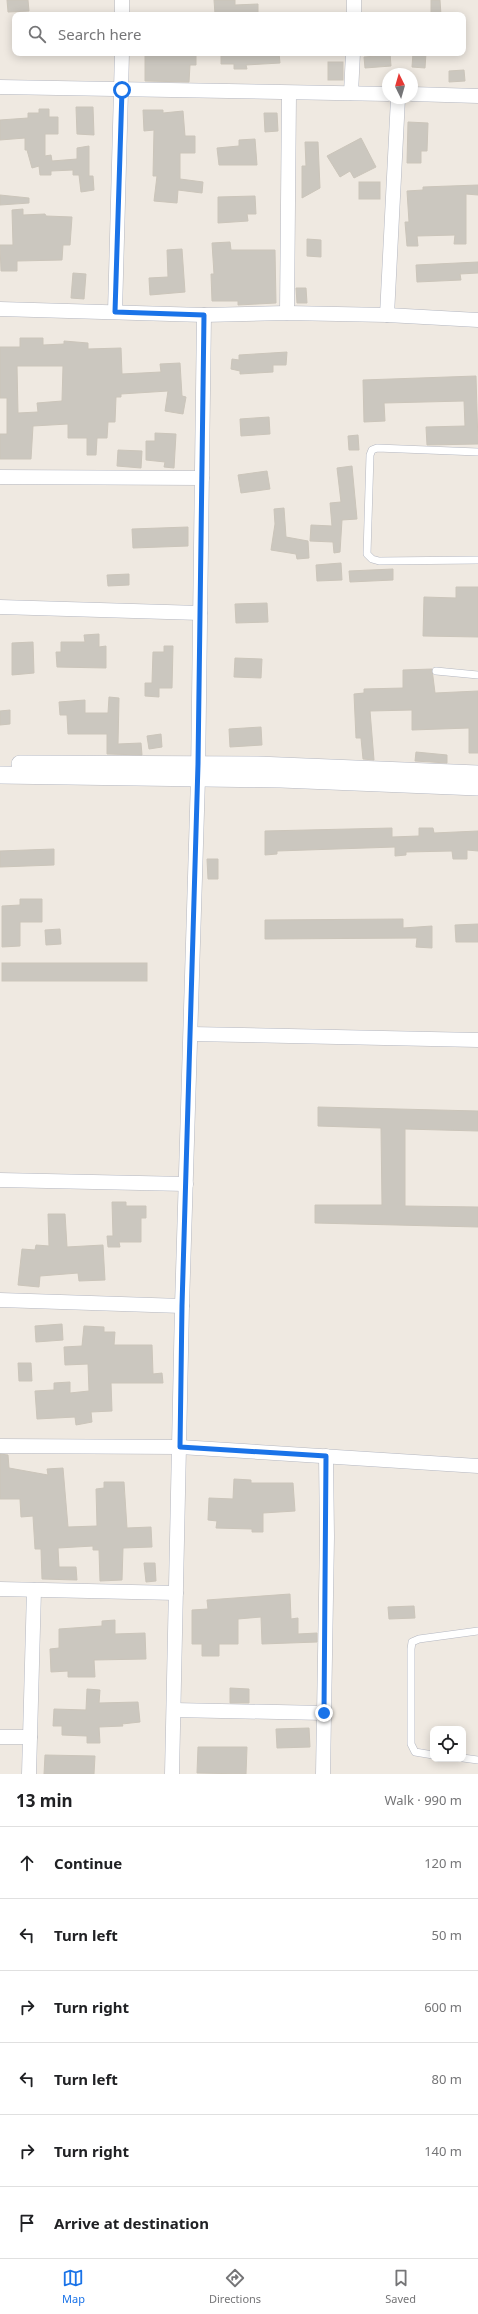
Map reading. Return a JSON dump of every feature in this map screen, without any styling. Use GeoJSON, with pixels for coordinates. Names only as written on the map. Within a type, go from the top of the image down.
{"type":"FeatureCollection","features":[{"type":"Feature","properties":{"kind":"street"},"geometry":{"type":"LineString","coordinates":[[122,0],[122,12]]}},
{"type":"Feature","properties":{"kind":"street"},"geometry":{"type":"LineString","coordinates":[[354,0],[354,12]]}},
{"type":"Feature","properties":{"kind":"street"},"geometry":{"type":"LineString","coordinates":[[115,312],[122,56]]}},
{"type":"Feature","properties":{"kind":"street"},"geometry":{"type":"LineString","coordinates":[[351,93],[352,56]]}},
{"type":"Feature","properties":{"kind":"street"},"geometry":{"type":"LineString","coordinates":[[0,88],[289,94],[382,94]]}},
{"type":"Feature","properties":{"kind":"street"},"geometry":{"type":"LineString","coordinates":[[287,313],[289,94]]}},
{"type":"Feature","properties":{"kind":"street"},"geometry":{"type":"LineString","coordinates":[[418,94],[478,96]]}},
{"type":"Feature","properties":{"kind":"street"},"geometry":{"type":"LineString","coordinates":[[387,315],[398,104]]}},
{"type":"Feature","properties":{"kind":"street"},"geometry":{"type":"LineString","coordinates":[[0,309],[204,315],[287,313],[387,315],[478,320]]}},
{"type":"Feature","properties":{"kind":"street"},"geometry":{"type":"LineString","coordinates":[[172,1774],[182,1306],[198,771],[204,315]]}},
{"type":"Feature","properties":{"kind":"street"},"geometry":{"type":"LineString","coordinates":[[0,477],[202,478]]}},
{"type":"Feature","properties":{"kind":"street"},"geometry":{"type":"LineString","coordinates":[[0,608],[200,613]]}},
{"type":"Feature","properties":{"kind":"street"},"geometry":{"type":"LineString","coordinates":[[0,764],[198,771],[478,774]]}},
{"type":"Feature","properties":{"kind":"street"},"geometry":{"type":"LineString","coordinates":[[0,775],[198,771],[281,779],[478,787]]}},
{"type":"Feature","properties":{"kind":"street"},"geometry":{"type":"LineString","coordinates":[[191,1034],[478,1040]]}},
{"type":"Feature","properties":{"kind":"street"},"geometry":{"type":"LineString","coordinates":[[0,1180],[186,1184]]}},
{"type":"Feature","properties":{"kind":"street"},"geometry":{"type":"LineString","coordinates":[[0,1300],[182,1306]]}},
{"type":"Feature","properties":{"kind":"street"},"geometry":{"type":"LineString","coordinates":[[0,1446],[180,1447],[478,1466]]}},
{"type":"Feature","properties":{"kind":"street"},"geometry":{"type":"LineString","coordinates":[[323,1774],[326,1456]]}},
{"type":"Feature","properties":{"kind":"street"},"geometry":{"type":"LineString","coordinates":[[0,1589],[176,1593]]}},
{"type":"Feature","properties":{"kind":"street"},"geometry":{"type":"LineString","coordinates":[[29,1774],[34,1590]]}},
{"type":"Feature","properties":{"kind":"street"},"geometry":{"type":"LineString","coordinates":[[174,1710],[324,1713]]}},
{"type":"Feature","properties":{"kind":"street"},"geometry":{"type":"LineString","coordinates":[[0,1737],[30,1737]]}},
{"type":"Feature","properties":{"kind":"lane"},"geometry":{"type":"LineString","coordinates":[[478,452],[377,448],[372,450],[370,455],[367,554],[372,559],[379,561],[478,560]]}},
{"type":"Feature","properties":{"kind":"lane"},"geometry":{"type":"LineString","coordinates":[[436,671],[478,675]]}},
{"type":"Feature","properties":{"kind":"lane"},"geometry":{"type":"LineString","coordinates":[[430,1754],[415,1752],[411,1744],[412,1642],[418,1639],[478,1631]]}},
{"type":"Feature","properties":{"kind":"lane"},"geometry":{"type":"LineString","coordinates":[[466,1758],[478,1760]]}},
{"type":"Feature","properties":{"kind":"building"},"geometry":{"type":"Polygon","coordinates":[[[7,0],[28,0],[29,11],[8,12],[7,0]]]}},
{"type":"Feature","properties":{"kind":"building"},"geometry":{"type":"Polygon","coordinates":[[[214,0],[235,0],[235,5],[258,4],[258,12],[215,12],[214,0]]]}},
{"type":"Feature","properties":{"kind":"building"},"geometry":{"type":"Polygon","coordinates":[[[431,0],[440,0],[441,12],[431,12],[431,0]]]}},
{"type":"Feature","properties":{"kind":"building"},"geometry":{"type":"Polygon","coordinates":[[[145,56],[196,56],[196,65],[190,65],[189,82],[145,81],[145,56]]]}},
{"type":"Feature","properties":{"kind":"building"},"geometry":{"type":"Polygon","coordinates":[[[221,56],[279,56],[280,63],[246,65],[247,69],[234,69],[234,64],[221,64],[221,56]]]}},
{"type":"Feature","properties":{"kind":"building"},"geometry":{"type":"Polygon","coordinates":[[[390,56],[391,66],[365,68],[364,57],[390,56]]]}},
{"type":"Feature","properties":{"kind":"building"},"geometry":{"type":"Polygon","coordinates":[[[413,56],[426,56],[425,68],[412,67],[413,56]]]}},
{"type":"Feature","properties":{"kind":"building"},"geometry":{"type":"Polygon","coordinates":[[[328,62],[343,62],[343,80],[328,80],[328,62]]]}},
{"type":"Feature","properties":{"kind":"building"},"geometry":{"type":"Polygon","coordinates":[[[464,70],[465,81],[449,82],[449,71],[464,70]]]}},
{"type":"Feature","properties":{"kind":"building"},"geometry":{"type":"Polygon","coordinates":[[[76,107],[93,107],[94,135],[77,134],[76,107]]]}},
{"type":"Feature","properties":{"kind":"building"},"geometry":{"type":"Polygon","coordinates":[[[39,109],[49,109],[49,117],[58,117],[58,134],[45,134],[45,156],[51,155],[52,161],[77,159],[77,148],[89,146],[89,176],[93,176],[94,190],[81,192],[79,175],[73,175],[73,170],[51,171],[51,175],[40,175],[39,166],[32,168],[27,150],[25,150],[25,138],[0,140],[0,120],[28,118],[28,113],[39,113],[39,109]]]}},
{"type":"Feature","properties":{"kind":"building"},"geometry":{"type":"Polygon","coordinates":[[[143,110],[163,110],[163,113],[183,111],[185,136],[195,136],[195,153],[180,153],[180,179],[203,182],[202,193],[178,190],[177,203],[154,201],[157,176],[153,176],[154,130],[144,131],[143,110]]]}},
{"type":"Feature","properties":{"kind":"building"},"geometry":{"type":"Polygon","coordinates":[[[264,113],[277,113],[278,131],[265,132],[264,113]]]}},
{"type":"Feature","properties":{"kind":"building"},"geometry":{"type":"Polygon","coordinates":[[[408,122],[428,123],[427,151],[421,151],[421,163],[407,163],[408,122]]]}},
{"type":"Feature","properties":{"kind":"building"},"geometry":{"type":"Polygon","coordinates":[[[361,138],[376,167],[354,178],[350,171],[340,177],[327,156],[361,138]]]}},
{"type":"Feature","properties":{"kind":"building"},"geometry":{"type":"Polygon","coordinates":[[[255,139],[257,165],[219,165],[217,148],[239,146],[239,140],[255,139]]]}},
{"type":"Feature","properties":{"kind":"building"},"geometry":{"type":"Polygon","coordinates":[[[305,142],[318,142],[320,188],[302,198],[302,166],[306,166],[305,142]]]}},
{"type":"Feature","properties":{"kind":"building"},"geometry":{"type":"Polygon","coordinates":[[[359,182],[380,182],[380,199],[359,199],[359,182]]]}},
{"type":"Feature","properties":{"kind":"building"},"geometry":{"type":"Polygon","coordinates":[[[478,185],[478,195],[466,194],[466,244],[454,244],[455,235],[417,236],[418,246],[407,246],[405,222],[409,222],[407,191],[423,190],[423,187],[478,185]]]}},
{"type":"Feature","properties":{"kind":"building"},"geometry":{"type":"Polygon","coordinates":[[[0,195],[29,198],[29,203],[0,205],[0,195]]]}},
{"type":"Feature","properties":{"kind":"building"},"geometry":{"type":"Polygon","coordinates":[[[255,196],[256,214],[247,214],[248,221],[218,223],[218,197],[255,196]]]}},
{"type":"Feature","properties":{"kind":"building"},"geometry":{"type":"Polygon","coordinates":[[[23,209],[23,215],[45,214],[46,216],[72,217],[70,245],[63,245],[62,260],[17,261],[17,271],[1,271],[0,245],[13,245],[12,210],[23,209]]]}},
{"type":"Feature","properties":{"kind":"building"},"geometry":{"type":"Polygon","coordinates":[[[307,239],[321,240],[321,257],[307,256],[307,239]]]}},
{"type":"Feature","properties":{"kind":"building"},"geometry":{"type":"Polygon","coordinates":[[[230,242],[231,250],[275,250],[276,303],[238,305],[238,301],[212,301],[211,274],[214,274],[212,243],[230,242]]]}},
{"type":"Feature","properties":{"kind":"building"},"geometry":{"type":"Polygon","coordinates":[[[182,249],[185,292],[150,295],[149,278],[168,277],[167,250],[182,249]]]}},
{"type":"Feature","properties":{"kind":"building"},"geometry":{"type":"Polygon","coordinates":[[[478,262],[478,273],[460,274],[461,280],[417,282],[416,265],[478,262]]]}},
{"type":"Feature","properties":{"kind":"building"},"geometry":{"type":"Polygon","coordinates":[[[73,273],[86,274],[84,299],[71,298],[73,273]]]}},
{"type":"Feature","properties":{"kind":"building"},"geometry":{"type":"Polygon","coordinates":[[[296,288],[306,288],[307,303],[297,303],[296,288]]]}},
{"type":"Feature","properties":{"kind":"building"},"geometry":{"type":"Polygon","coordinates":[[[20,338],[43,338],[43,345],[64,344],[64,341],[88,343],[88,349],[121,348],[122,374],[161,372],[160,364],[180,363],[182,396],[186,397],[183,414],[165,411],[168,391],[121,394],[121,397],[116,397],[115,422],[108,422],[107,438],[97,438],[96,455],[87,455],[87,438],[68,438],[68,424],[33,426],[31,459],[0,459],[0,434],[7,434],[7,398],[0,398],[0,347],[20,347],[20,338]],[[17,366],[18,413],[38,412],[37,403],[62,401],[63,366],[17,366]]]}},
{"type":"Feature","properties":{"kind":"building"},"geometry":{"type":"Polygon","coordinates":[[[287,352],[286,365],[273,365],[273,372],[240,374],[240,371],[231,369],[232,359],[239,360],[239,355],[287,352]]]}},
{"type":"Feature","properties":{"kind":"building"},"geometry":{"type":"Polygon","coordinates":[[[476,376],[478,444],[427,445],[426,427],[465,426],[464,401],[384,403],[385,421],[364,422],[363,380],[476,376]]]}},
{"type":"Feature","properties":{"kind":"building"},"geometry":{"type":"Polygon","coordinates":[[[269,417],[270,434],[241,436],[240,419],[269,417]]]}},
{"type":"Feature","properties":{"kind":"building"},"geometry":{"type":"Polygon","coordinates":[[[155,433],[176,434],[174,468],[164,467],[165,462],[146,460],[146,441],[155,441],[155,433]]]}},
{"type":"Feature","properties":{"kind":"building"},"geometry":{"type":"Polygon","coordinates":[[[358,435],[359,450],[349,450],[348,436],[358,435]]]}},
{"type":"Feature","properties":{"kind":"building"},"geometry":{"type":"Polygon","coordinates":[[[118,450],[142,451],[141,468],[117,466],[118,450]]]}},
{"type":"Feature","properties":{"kind":"building"},"geometry":{"type":"Polygon","coordinates":[[[352,466],[357,519],[342,520],[340,552],[334,553],[333,542],[310,541],[311,525],[332,526],[330,503],[341,502],[337,468],[352,466]]]}},
{"type":"Feature","properties":{"kind":"building"},"geometry":{"type":"Polygon","coordinates":[[[267,471],[270,489],[241,493],[238,475],[267,471]]]}},
{"type":"Feature","properties":{"kind":"building"},"geometry":{"type":"Polygon","coordinates":[[[284,508],[286,537],[308,541],[309,558],[297,559],[296,554],[271,550],[275,524],[274,509],[284,508]]]}},
{"type":"Feature","properties":{"kind":"building"},"geometry":{"type":"Polygon","coordinates":[[[188,527],[188,546],[133,548],[132,529],[188,527]]]}},
{"type":"Feature","properties":{"kind":"building"},"geometry":{"type":"Polygon","coordinates":[[[341,563],[342,580],[317,581],[316,565],[341,563]]]}},
{"type":"Feature","properties":{"kind":"building"},"geometry":{"type":"Polygon","coordinates":[[[393,569],[393,580],[350,582],[349,571],[393,569]]]}},
{"type":"Feature","properties":{"kind":"building"},"geometry":{"type":"Polygon","coordinates":[[[129,574],[129,585],[108,586],[107,575],[129,574]]]}},
{"type":"Feature","properties":{"kind":"building"},"geometry":{"type":"Polygon","coordinates":[[[456,587],[478,587],[478,637],[423,636],[424,597],[456,598],[456,587]]]}},
{"type":"Feature","properties":{"kind":"building"},"geometry":{"type":"Polygon","coordinates":[[[267,603],[268,622],[236,623],[235,604],[267,603]]]}},
{"type":"Feature","properties":{"kind":"building"},"geometry":{"type":"Polygon","coordinates":[[[99,634],[99,647],[106,646],[106,668],[57,667],[56,652],[61,652],[61,642],[85,642],[84,635],[99,634]]]}},
{"type":"Feature","properties":{"kind":"building"},"geometry":{"type":"Polygon","coordinates":[[[33,642],[34,673],[12,675],[12,643],[33,642]]]}},
{"type":"Feature","properties":{"kind":"building"},"geometry":{"type":"Polygon","coordinates":[[[164,646],[173,646],[172,688],[159,688],[159,697],[145,696],[145,683],[152,683],[153,652],[164,652],[164,646]]]}},
{"type":"Feature","properties":{"kind":"building"},"geometry":{"type":"Polygon","coordinates":[[[235,658],[262,659],[261,678],[234,677],[235,658]]]}},
{"type":"Feature","properties":{"kind":"building"},"geometry":{"type":"Polygon","coordinates":[[[432,669],[435,693],[478,691],[478,753],[469,753],[469,728],[412,730],[412,710],[370,711],[374,760],[363,759],[361,738],[356,738],[354,694],[364,693],[364,689],[403,688],[403,670],[432,669]]]}},
{"type":"Feature","properties":{"kind":"building"},"geometry":{"type":"Polygon","coordinates":[[[109,697],[119,698],[118,744],[141,743],[142,755],[107,754],[107,734],[68,734],[67,715],[60,715],[59,702],[85,700],[85,713],[108,713],[109,697]]]}},
{"type":"Feature","properties":{"kind":"building"},"geometry":{"type":"Polygon","coordinates":[[[10,710],[10,724],[0,725],[0,711],[10,710]]]}},
{"type":"Feature","properties":{"kind":"building"},"geometry":{"type":"Polygon","coordinates":[[[261,727],[262,745],[230,747],[229,729],[261,727]]]}},
{"type":"Feature","properties":{"kind":"building"},"geometry":{"type":"Polygon","coordinates":[[[161,734],[162,747],[149,749],[147,736],[161,734]]]}},
{"type":"Feature","properties":{"kind":"building"},"geometry":{"type":"Polygon","coordinates":[[[416,752],[447,755],[447,763],[415,761],[416,752]]]}},
{"type":"Feature","properties":{"kind":"building"},"geometry":{"type":"Polygon","coordinates":[[[392,828],[392,837],[419,836],[419,828],[433,828],[434,833],[478,831],[478,851],[467,850],[467,859],[453,859],[452,851],[406,852],[406,855],[395,856],[395,847],[277,851],[277,854],[265,855],[265,831],[392,828]]]}},
{"type":"Feature","properties":{"kind":"building"},"geometry":{"type":"Polygon","coordinates":[[[54,849],[54,865],[0,867],[0,851],[54,849]]]}},
{"type":"Feature","properties":{"kind":"building"},"geometry":{"type":"Polygon","coordinates":[[[207,859],[218,859],[218,879],[208,879],[207,859]]]}},
{"type":"Feature","properties":{"kind":"building"},"geometry":{"type":"Polygon","coordinates":[[[20,899],[42,899],[42,922],[20,922],[20,946],[2,947],[2,906],[20,905],[20,899]]]}},
{"type":"Feature","properties":{"kind":"building"},"geometry":{"type":"Polygon","coordinates":[[[403,919],[403,928],[432,926],[432,948],[416,947],[417,938],[265,939],[265,920],[403,919]]]}},
{"type":"Feature","properties":{"kind":"building"},"geometry":{"type":"Polygon","coordinates":[[[478,924],[478,942],[456,942],[455,925],[478,924]]]}},
{"type":"Feature","properties":{"kind":"building"},"geometry":{"type":"Polygon","coordinates":[[[60,929],[61,944],[46,945],[45,930],[60,929]]]}},
{"type":"Feature","properties":{"kind":"building"},"geometry":{"type":"Polygon","coordinates":[[[2,963],[147,963],[147,981],[2,981],[2,963]]]}},
{"type":"Feature","properties":{"kind":"building"},"geometry":{"type":"Polygon","coordinates":[[[318,1107],[478,1111],[478,1131],[405,1129],[405,1206],[478,1207],[478,1227],[315,1223],[315,1205],[382,1205],[381,1128],[318,1126],[318,1107]]]}},
{"type":"Feature","properties":{"kind":"building"},"geometry":{"type":"Polygon","coordinates":[[[112,1202],[126,1202],[126,1206],[146,1206],[146,1218],[141,1218],[141,1242],[119,1242],[120,1247],[108,1247],[107,1236],[113,1236],[112,1202]]]}},
{"type":"Feature","properties":{"kind":"building"},"geometry":{"type":"Polygon","coordinates":[[[48,1214],[65,1214],[67,1247],[103,1245],[105,1280],[79,1281],[78,1273],[40,1276],[39,1287],[18,1285],[22,1249],[35,1250],[36,1245],[49,1246],[48,1214]]]}},
{"type":"Feature","properties":{"kind":"building"},"geometry":{"type":"Polygon","coordinates":[[[62,1324],[63,1340],[36,1342],[35,1326],[62,1324]]]}},
{"type":"Feature","properties":{"kind":"building"},"geometry":{"type":"Polygon","coordinates":[[[84,1326],[104,1327],[104,1332],[115,1332],[114,1345],[152,1345],[153,1374],[162,1373],[163,1383],[111,1383],[112,1411],[91,1412],[92,1422],[76,1425],[75,1417],[37,1419],[35,1391],[54,1390],[54,1383],[70,1382],[70,1393],[89,1391],[88,1364],[65,1365],[64,1347],[82,1346],[84,1326]]]}},
{"type":"Feature","properties":{"kind":"building"},"geometry":{"type":"Polygon","coordinates":[[[18,1363],[31,1363],[32,1381],[19,1381],[18,1363]]]}},
{"type":"Feature","properties":{"kind":"building"},"geometry":{"type":"Polygon","coordinates":[[[0,1454],[8,1455],[9,1468],[48,1475],[47,1469],[63,1468],[68,1527],[97,1526],[96,1489],[104,1488],[104,1482],[124,1482],[127,1528],[151,1527],[152,1547],[123,1548],[122,1580],[100,1581],[99,1550],[93,1550],[93,1546],[58,1548],[59,1567],[76,1567],[77,1580],[42,1579],[41,1549],[35,1549],[33,1516],[21,1517],[20,1499],[0,1499],[0,1454]]]}},
{"type":"Feature","properties":{"kind":"building"},"geometry":{"type":"Polygon","coordinates":[[[234,1479],[251,1480],[251,1483],[293,1483],[295,1511],[263,1513],[263,1532],[252,1532],[252,1529],[216,1528],[217,1521],[208,1520],[209,1498],[233,1499],[234,1479]]]}},
{"type":"Feature","properties":{"kind":"building"},"geometry":{"type":"Polygon","coordinates":[[[144,1563],[155,1563],[156,1581],[146,1582],[144,1563]]]}},
{"type":"Feature","properties":{"kind":"building"},"geometry":{"type":"Polygon","coordinates":[[[290,1594],[291,1619],[298,1618],[298,1634],[317,1633],[317,1642],[262,1644],[261,1617],[238,1619],[238,1644],[219,1644],[219,1656],[202,1656],[202,1644],[192,1644],[192,1610],[208,1609],[207,1600],[290,1594]]]}},
{"type":"Feature","properties":{"kind":"building"},"geometry":{"type":"Polygon","coordinates":[[[414,1606],[415,1618],[389,1619],[388,1607],[414,1606]]]}},
{"type":"Feature","properties":{"kind":"building"},"geometry":{"type":"Polygon","coordinates":[[[115,1620],[115,1634],[145,1633],[146,1659],[94,1660],[95,1677],[68,1677],[68,1671],[51,1672],[50,1649],[59,1648],[59,1629],[102,1626],[102,1621],[115,1620]]]}},
{"type":"Feature","properties":{"kind":"building"},"geometry":{"type":"Polygon","coordinates":[[[230,1688],[249,1689],[249,1703],[230,1703],[230,1688]]]}},
{"type":"Feature","properties":{"kind":"building"},"geometry":{"type":"Polygon","coordinates":[[[87,1689],[100,1690],[99,1703],[138,1702],[140,1722],[122,1724],[123,1726],[99,1727],[100,1743],[87,1743],[87,1736],[62,1735],[62,1726],[53,1726],[54,1709],[86,1710],[87,1689]]]}},
{"type":"Feature","properties":{"kind":"building"},"geometry":{"type":"Polygon","coordinates":[[[309,1728],[310,1747],[277,1748],[276,1729],[309,1728]]]}},
{"type":"Feature","properties":{"kind":"building"},"geometry":{"type":"Polygon","coordinates":[[[198,1747],[247,1747],[246,1774],[197,1773],[198,1747]]]}},
{"type":"Feature","properties":{"kind":"building"},"geometry":{"type":"Polygon","coordinates":[[[45,1755],[95,1756],[94,1774],[44,1774],[45,1755]]]}},
{"type":"Feature","properties":{"kind":"route"},"geometry":{"type":"LineString","coordinates":[[122,90],[115,312],[204,315],[198,764],[182,1306],[180,1447],[326,1456],[327,1537],[324,1713]]}}]}
